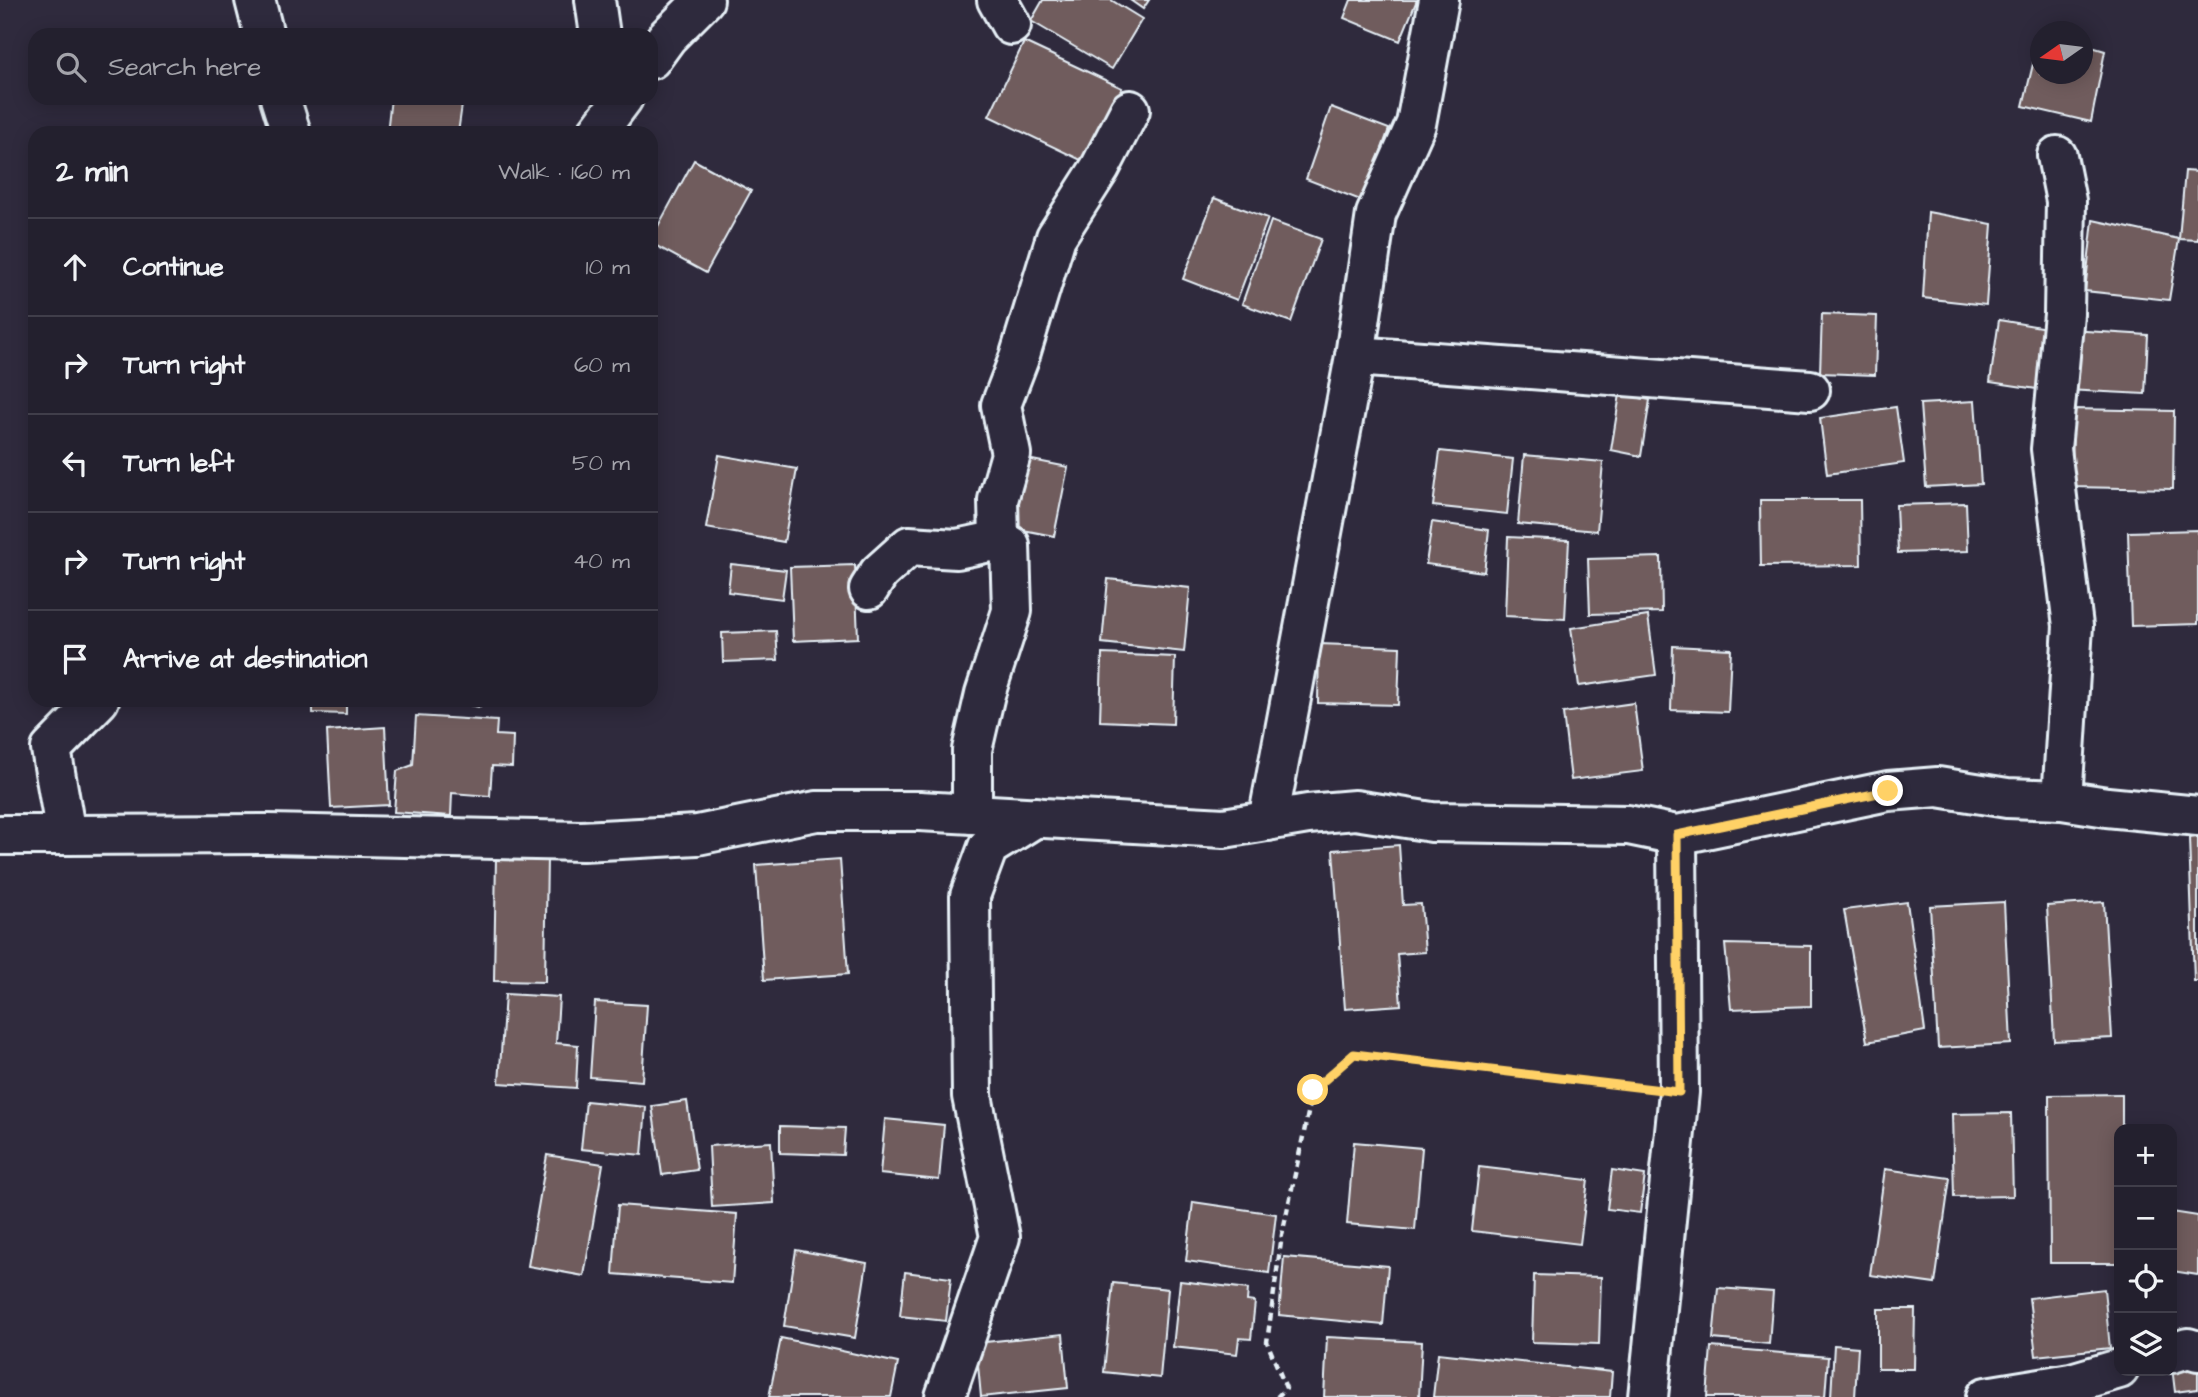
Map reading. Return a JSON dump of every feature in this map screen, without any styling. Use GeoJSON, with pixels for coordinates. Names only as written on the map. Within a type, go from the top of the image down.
{"type":"FeatureCollection","features":[{"type":"Feature","properties":{"kind":"street"},"geometry":{"type":"LineString","coordinates":[[255,0],[262,28]]}},
{"type":"Feature","properties":{"kind":"street"},"geometry":{"type":"LineString","coordinates":[[595,0],[599,28]]}},
{"type":"Feature","properties":{"kind":"street"},"geometry":{"type":"LineString","coordinates":[[658,49],[704,0]]}},
{"type":"Feature","properties":{"kind":"street"},"geometry":{"type":"LineString","coordinates":[[1268,821],[1355,356],[1376,214],[1416,124],[1438,0]]}},
{"type":"Feature","properties":{"kind":"street"},"geometry":{"type":"LineString","coordinates":[[282,105],[289,126]]}},
{"type":"Feature","properties":{"kind":"street"},"geometry":{"type":"LineString","coordinates":[[999,540],[998,500],[1011,454],[1002,405],[1056,237],[1100,168],[1130,110]]}},
{"type":"Feature","properties":{"kind":"street"},"geometry":{"type":"LineString","coordinates":[[2057,156],[2066,201],[2064,314],[2051,449],[2073,626],[2062,800]]}},
{"type":"Feature","properties":{"kind":"street"},"geometry":{"type":"LineString","coordinates":[[1355,356],[1810,390]]}},
{"type":"Feature","properties":{"kind":"street"},"geometry":{"type":"LineString","coordinates":[[869,589],[879,573],[909,547],[957,549],[999,540],[1010,545],[1012,611],[985,694],[972,750],[972,814]]}},
{"type":"Feature","properties":{"kind":"street"},"geometry":{"type":"LineString","coordinates":[[66,835],[51,749],[92,707]]}},
{"type":"Feature","properties":{"kind":"street"},"geometry":{"type":"LineString","coordinates":[[0,835],[269,834],[582,841],[697,835],[816,811],[919,811],[1224,828],[1355,810],[1432,822],[1628,825],[1677,835],[1888,791],[1938,787],[2007,798],[2062,800],[2198,816]]}},
{"type":"Feature","properties":{"kind":"street"},"geometry":{"type":"LineString","coordinates":[[945,1397],[1000,1237],[972,1096],[970,896],[988,847],[1036,817]]}},
{"type":"Feature","properties":{"kind":"street"},"geometry":{"type":"LineString","coordinates":[[1648,1397],[1679,1092],[1677,835]]}},
{"type":"Feature","properties":{"kind":"street"},"geometry":{"type":"LineString","coordinates":[[2177,1351],[2188,1348],[2198,1350]]}},
{"type":"Feature","properties":{"kind":"street"},"geometry":{"type":"LineString","coordinates":[[1986,1397],[2071,1383],[2114,1370]]}},
{"type":"Feature","properties":{"kind":"path"},"geometry":{"type":"LineString","coordinates":[[1278,1397],[1286,1388],[1267,1342],[1282,1235],[1313,1090],[1354,1054],[1679,1092]]}},
{"type":"Feature","properties":{"kind":"building"},"geometry":{"type":"Polygon","coordinates":[[[1043,0],[1111,0],[1142,19],[1112,69],[1031,21],[1043,0]]]}},
{"type":"Feature","properties":{"kind":"building"},"geometry":{"type":"Polygon","coordinates":[[[1130,0],[1149,0],[1143,9],[1130,0]]]}},
{"type":"Feature","properties":{"kind":"building"},"geometry":{"type":"Polygon","coordinates":[[[1351,0],[1417,0],[1400,41],[1344,18],[1351,0]]]}},
{"type":"Feature","properties":{"kind":"building"},"geometry":{"type":"Polygon","coordinates":[[[1024,42],[1122,88],[1087,163],[989,116],[1024,42]]]}},
{"type":"Feature","properties":{"kind":"building"},"geometry":{"type":"Polygon","coordinates":[[[2093,47],[2105,51],[2091,122],[2023,106],[2030,77],[2030,84],[2093,84],[2093,47]]]}},
{"type":"Feature","properties":{"kind":"building"},"geometry":{"type":"Polygon","coordinates":[[[390,105],[462,105],[459,126],[388,126],[390,105]]]}},
{"type":"Feature","properties":{"kind":"building"},"geometry":{"type":"Polygon","coordinates":[[[1331,107],[1389,129],[1363,201],[1306,179],[1331,107]]]}},
{"type":"Feature","properties":{"kind":"building"},"geometry":{"type":"Polygon","coordinates":[[[694,160],[751,191],[706,273],[658,247],[658,226],[694,160]]]}},
{"type":"Feature","properties":{"kind":"building"},"geometry":{"type":"Polygon","coordinates":[[[2185,171],[2198,172],[2198,240],[2179,239],[2185,171]]]}},
{"type":"Feature","properties":{"kind":"building"},"geometry":{"type":"Polygon","coordinates":[[[1214,198],[1268,218],[1237,300],[1183,279],[1214,198]]]}},
{"type":"Feature","properties":{"kind":"building"},"geometry":{"type":"Polygon","coordinates":[[[1928,212],[1992,224],[1986,305],[1923,298],[1928,212]]]}},
{"type":"Feature","properties":{"kind":"building"},"geometry":{"type":"Polygon","coordinates":[[[2093,220],[2179,239],[2169,300],[2085,291],[2093,220]]]}},
{"type":"Feature","properties":{"kind":"building"},"geometry":{"type":"Polygon","coordinates":[[[1271,221],[1321,239],[1291,322],[1242,304],[1271,221]]]}},
{"type":"Feature","properties":{"kind":"building"},"geometry":{"type":"Polygon","coordinates":[[[1822,314],[1877,316],[1875,375],[1820,373],[1822,314]]]}},
{"type":"Feature","properties":{"kind":"building"},"geometry":{"type":"Polygon","coordinates":[[[1999,320],[2047,328],[2037,389],[1990,382],[1999,320]]]}},
{"type":"Feature","properties":{"kind":"building"},"geometry":{"type":"Polygon","coordinates":[[[2070,330],[2148,335],[2145,394],[2066,390],[2070,330]]]}},
{"type":"Feature","properties":{"kind":"building"},"geometry":{"type":"Polygon","coordinates":[[[1620,394],[1650,400],[1641,456],[1611,450],[1620,394]]]}},
{"type":"Feature","properties":{"kind":"building"},"geometry":{"type":"Polygon","coordinates":[[[1975,401],[1981,484],[1926,487],[1920,404],[1975,401]]]}},
{"type":"Feature","properties":{"kind":"building"},"geometry":{"type":"Polygon","coordinates":[[[1896,407],[1904,463],[1827,474],[1820,418],[1896,407]]]}},
{"type":"Feature","properties":{"kind":"building"},"geometry":{"type":"Polygon","coordinates":[[[2073,409],[2174,411],[2173,489],[2072,487],[2073,409]]]}},
{"type":"Feature","properties":{"kind":"building"},"geometry":{"type":"Polygon","coordinates":[[[1440,451],[1513,459],[1507,514],[1433,506],[1440,451]]]}},
{"type":"Feature","properties":{"kind":"building"},"geometry":{"type":"Polygon","coordinates":[[[719,455],[797,469],[784,542],[706,528],[719,455]]]}},
{"type":"Feature","properties":{"kind":"building"},"geometry":{"type":"Polygon","coordinates":[[[1524,455],[1603,462],[1597,531],[1518,524],[1524,455]]]}},
{"type":"Feature","properties":{"kind":"building"},"geometry":{"type":"Polygon","coordinates":[[[1017,457],[1068,467],[1054,536],[1003,526],[1017,457]]]}},
{"type":"Feature","properties":{"kind":"building"},"geometry":{"type":"Polygon","coordinates":[[[1760,500],[1860,500],[1861,565],[1761,566],[1760,500]]]}},
{"type":"Feature","properties":{"kind":"building"},"geometry":{"type":"Polygon","coordinates":[[[1966,503],[1968,551],[1898,553],[1896,505],[1966,503]]]}},
{"type":"Feature","properties":{"kind":"building"},"geometry":{"type":"Polygon","coordinates":[[[1432,522],[1489,530],[1484,572],[1426,564],[1432,522]]]}},
{"type":"Feature","properties":{"kind":"building"},"geometry":{"type":"Polygon","coordinates":[[[2198,530],[2198,624],[2131,626],[2128,532],[2198,530]]]}},
{"type":"Feature","properties":{"kind":"building"},"geometry":{"type":"Polygon","coordinates":[[[1508,537],[1569,540],[1565,619],[1505,616],[1508,537]]]}},
{"type":"Feature","properties":{"kind":"building"},"geometry":{"type":"Polygon","coordinates":[[[1661,557],[1662,612],[1590,614],[1588,559],[1661,557]]]}},
{"type":"Feature","properties":{"kind":"building"},"geometry":{"type":"Polygon","coordinates":[[[731,564],[786,570],[782,599],[728,592],[731,564]]]}},
{"type":"Feature","properties":{"kind":"building"},"geometry":{"type":"Polygon","coordinates":[[[855,565],[858,638],[793,641],[790,567],[855,565]]]}},
{"type":"Feature","properties":{"kind":"building"},"geometry":{"type":"Polygon","coordinates":[[[1108,579],[1190,588],[1184,652],[1102,643],[1108,579]]]}},
{"type":"Feature","properties":{"kind":"building"},"geometry":{"type":"Polygon","coordinates":[[[1648,616],[1656,675],[1579,686],[1571,628],[1648,616]]]}},
{"type":"Feature","properties":{"kind":"building"},"geometry":{"type":"Polygon","coordinates":[[[776,631],[778,660],[723,662],[722,633],[776,631]]]}},
{"type":"Feature","properties":{"kind":"building"},"geometry":{"type":"Polygon","coordinates":[[[1319,644],[1400,647],[1398,705],[1318,703],[1319,644]]]}},
{"type":"Feature","properties":{"kind":"building"},"geometry":{"type":"Polygon","coordinates":[[[1673,646],[1731,649],[1728,712],[1671,710],[1673,646]]]}},
{"type":"Feature","properties":{"kind":"building"},"geometry":{"type":"Polygon","coordinates":[[[1102,654],[1175,657],[1173,724],[1100,721],[1102,654]]]}},
{"type":"Feature","properties":{"kind":"building"},"geometry":{"type":"Polygon","coordinates":[[[1634,703],[1643,771],[1571,780],[1563,713],[1634,703]]]}},
{"type":"Feature","properties":{"kind":"building"},"geometry":{"type":"Polygon","coordinates":[[[313,707],[346,707],[346,714],[313,713],[313,707]]]}},
{"type":"Feature","properties":{"kind":"building"},"geometry":{"type":"Polygon","coordinates":[[[416,716],[497,721],[496,735],[513,736],[512,767],[492,766],[490,796],[452,793],[451,816],[394,812],[397,771],[413,765],[416,716]]]}},
{"type":"Feature","properties":{"kind":"building"},"geometry":{"type":"Polygon","coordinates":[[[385,727],[389,805],[331,808],[327,731],[385,727]]]}},
{"type":"Feature","properties":{"kind":"building"},"geometry":{"type":"Polygon","coordinates":[[[2198,837],[2198,981],[2194,981],[2189,838],[2198,837]]]}},
{"type":"Feature","properties":{"kind":"building"},"geometry":{"type":"Polygon","coordinates":[[[1399,845],[1403,905],[1421,904],[1425,952],[1397,954],[1401,1005],[1345,1009],[1333,850],[1399,845]]]}},
{"type":"Feature","properties":{"kind":"building"},"geometry":{"type":"Polygon","coordinates":[[[496,856],[547,857],[545,982],[494,981],[496,856]]]}},
{"type":"Feature","properties":{"kind":"building"},"geometry":{"type":"Polygon","coordinates":[[[840,859],[848,974],[764,980],[756,865],[840,859]]]}},
{"type":"Feature","properties":{"kind":"building"},"geometry":{"type":"Polygon","coordinates":[[[1907,902],[1925,1031],[1867,1042],[1844,910],[1907,902]]]}},
{"type":"Feature","properties":{"kind":"building"},"geometry":{"type":"Polygon","coordinates":[[[2004,902],[2011,1044],[1938,1048],[1930,906],[2004,902]]]}},
{"type":"Feature","properties":{"kind":"building"},"geometry":{"type":"Polygon","coordinates":[[[2104,902],[2112,1038],[2054,1041],[2047,906],[2104,902]]]}},
{"type":"Feature","properties":{"kind":"building"},"geometry":{"type":"Polygon","coordinates":[[[1725,944],[1811,946],[1811,1006],[1731,1009],[1725,944]]]}},
{"type":"Feature","properties":{"kind":"building"},"geometry":{"type":"Polygon","coordinates":[[[505,994],[559,997],[556,1043],[578,1045],[576,1088],[499,1083],[505,994]]]}},
{"type":"Feature","properties":{"kind":"building"},"geometry":{"type":"Polygon","coordinates":[[[595,1002],[647,1005],[642,1081],[590,1077],[595,1002]]]}},
{"type":"Feature","properties":{"kind":"building"},"geometry":{"type":"Polygon","coordinates":[[[2122,1094],[2122,1124],[2114,1124],[2114,1263],[2050,1263],[2049,1095],[2122,1094]]]}},
{"type":"Feature","properties":{"kind":"building"},"geometry":{"type":"Polygon","coordinates":[[[586,1101],[646,1107],[642,1155],[581,1149],[586,1101]]]}},
{"type":"Feature","properties":{"kind":"building"},"geometry":{"type":"Polygon","coordinates":[[[687,1101],[697,1170],[662,1175],[652,1106],[687,1101]]]}},
{"type":"Feature","properties":{"kind":"building"},"geometry":{"type":"Polygon","coordinates":[[[2011,1113],[2013,1196],[1954,1197],[1952,1114],[2011,1113]]]}},
{"type":"Feature","properties":{"kind":"building"},"geometry":{"type":"Polygon","coordinates":[[[885,1119],[944,1125],[939,1180],[880,1174],[885,1119]]]}},
{"type":"Feature","properties":{"kind":"building"},"geometry":{"type":"Polygon","coordinates":[[[780,1126],[845,1128],[843,1155],[780,1153],[780,1126]]]}},
{"type":"Feature","properties":{"kind":"building"},"geometry":{"type":"Polygon","coordinates":[[[771,1142],[774,1203],[712,1207],[709,1146],[771,1142]]]}},
{"type":"Feature","properties":{"kind":"building"},"geometry":{"type":"Polygon","coordinates":[[[1354,1142],[1422,1148],[1415,1230],[1347,1224],[1354,1142]]]}},
{"type":"Feature","properties":{"kind":"building"},"geometry":{"type":"Polygon","coordinates":[[[547,1155],[603,1164],[584,1276],[528,1266],[547,1155]]]}},
{"type":"Feature","properties":{"kind":"building"},"geometry":{"type":"Polygon","coordinates":[[[1479,1167],[1588,1180],[1580,1244],[1472,1231],[1479,1167]]]}},
{"type":"Feature","properties":{"kind":"building"},"geometry":{"type":"Polygon","coordinates":[[[1885,1169],[1950,1178],[1935,1284],[1870,1275],[1885,1169]]]}},
{"type":"Feature","properties":{"kind":"building"},"geometry":{"type":"Polygon","coordinates":[[[1612,1170],[1645,1175],[1640,1213],[1607,1209],[1612,1170]]]}},
{"type":"Feature","properties":{"kind":"building"},"geometry":{"type":"Polygon","coordinates":[[[1193,1202],[1276,1214],[1269,1273],[1186,1261],[1193,1202]]]}},
{"type":"Feature","properties":{"kind":"building"},"geometry":{"type":"Polygon","coordinates":[[[618,1205],[737,1214],[732,1283],[613,1274],[618,1205]]]}},
{"type":"Feature","properties":{"kind":"building"},"geometry":{"type":"Polygon","coordinates":[[[2177,1213],[2198,1216],[2198,1275],[2177,1272],[2177,1213]]]}},
{"type":"Feature","properties":{"kind":"building"},"geometry":{"type":"Polygon","coordinates":[[[796,1250],[867,1263],[855,1338],[784,1326],[796,1250]]]}},
{"type":"Feature","properties":{"kind":"building"},"geometry":{"type":"Polygon","coordinates":[[[1284,1257],[1388,1266],[1383,1325],[1279,1315],[1284,1257]]]}},
{"type":"Feature","properties":{"kind":"building"},"geometry":{"type":"Polygon","coordinates":[[[905,1272],[951,1278],[946,1321],[900,1316],[905,1272]]]}},
{"type":"Feature","properties":{"kind":"building"},"geometry":{"type":"Polygon","coordinates":[[[1534,1275],[1601,1277],[1599,1344],[1532,1342],[1534,1275]]]}},
{"type":"Feature","properties":{"kind":"building"},"geometry":{"type":"Polygon","coordinates":[[[1180,1281],[1248,1289],[1247,1301],[1255,1302],[1251,1339],[1239,1338],[1237,1354],[1173,1347],[1180,1281]]]}},
{"type":"Feature","properties":{"kind":"building"},"geometry":{"type":"Polygon","coordinates":[[[1113,1283],[1168,1289],[1160,1378],[1104,1372],[1113,1283]]]}},
{"type":"Feature","properties":{"kind":"building"},"geometry":{"type":"Polygon","coordinates":[[[1718,1288],[1773,1292],[1769,1344],[1713,1339],[1718,1288]]]}},
{"type":"Feature","properties":{"kind":"building"},"geometry":{"type":"Polygon","coordinates":[[[2104,1289],[2110,1348],[2036,1356],[2029,1298],[2104,1289]]]}},
{"type":"Feature","properties":{"kind":"building"},"geometry":{"type":"Polygon","coordinates":[[[1878,1309],[1915,1309],[1914,1369],[1878,1369],[1878,1309]]]}},
{"type":"Feature","properties":{"kind":"building"},"geometry":{"type":"Polygon","coordinates":[[[1063,1334],[1068,1388],[981,1397],[976,1343],[1063,1334]]]}},
{"type":"Feature","properties":{"kind":"building"},"geometry":{"type":"Polygon","coordinates":[[[1327,1337],[1422,1342],[1419,1397],[1324,1397],[1327,1337]]]}},
{"type":"Feature","properties":{"kind":"building"},"geometry":{"type":"Polygon","coordinates":[[[781,1338],[898,1363],[891,1397],[769,1397],[781,1338]]]}},
{"type":"Feature","properties":{"kind":"building"},"geometry":{"type":"Polygon","coordinates":[[[1834,1345],[1858,1347],[1855,1397],[1831,1397],[1834,1345]]]}},
{"type":"Feature","properties":{"kind":"building"},"geometry":{"type":"Polygon","coordinates":[[[1711,1347],[1828,1357],[1825,1397],[1707,1397],[1711,1347]]]}},
{"type":"Feature","properties":{"kind":"building"},"geometry":{"type":"Polygon","coordinates":[[[1438,1353],[1612,1372],[1610,1397],[1433,1397],[1438,1353]]]}},
{"type":"Feature","properties":{"kind":"building"},"geometry":{"type":"Polygon","coordinates":[[[2198,1364],[2198,1389],[2175,1392],[2173,1376],[2177,1376],[2177,1366],[2198,1364]]]}},
{"type":"Feature","properties":{"kind":"route"},"geometry":{"type":"LineString","coordinates":[[1313,1090],[1354,1054],[1679,1092],[1677,835],[1888,791]]}}]}
